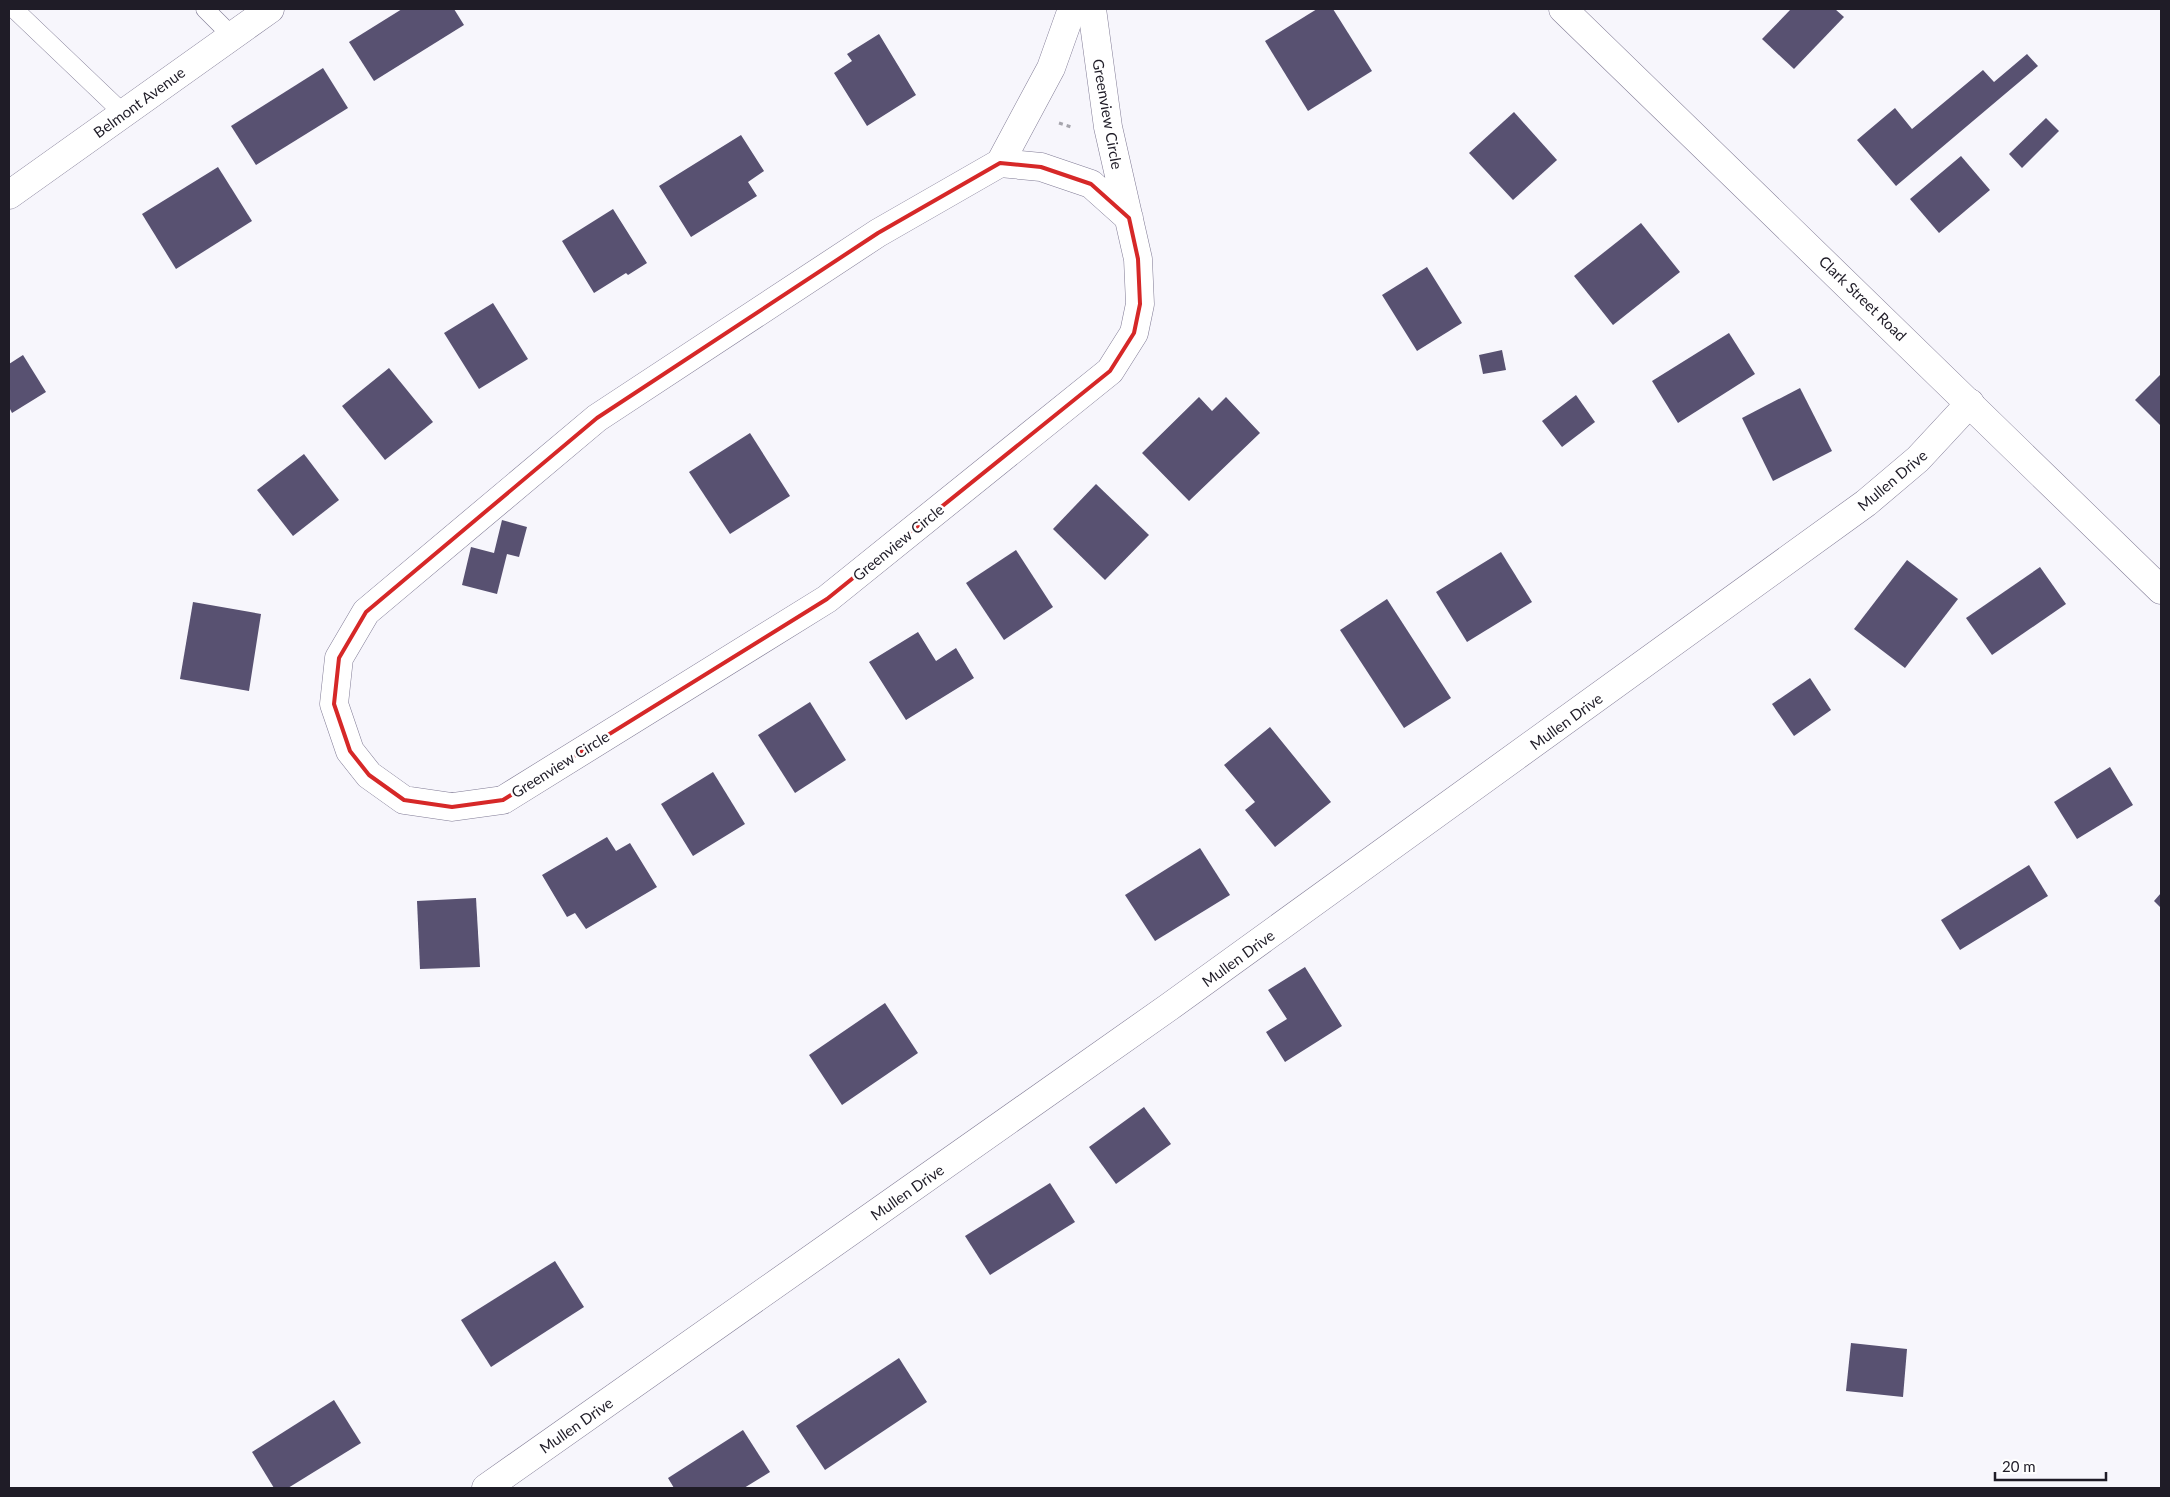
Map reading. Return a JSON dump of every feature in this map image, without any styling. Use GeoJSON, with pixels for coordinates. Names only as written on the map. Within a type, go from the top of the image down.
{"type":"FeatureCollection","features":[{"type":"Feature","properties":{"kind":"street","name":"Belmont Avenue"},"geometry":{"type":"LineString","coordinates":[[9,195],[270,9]]}},
{"type":"Feature","properties":{"kind":"street"},"geometry":{"type":"LineString","coordinates":[[1000,162],[1051,68],[1072,9]]}},
{"type":"Feature","properties":{"kind":"street","name":"Greenview Circle"},"geometry":{"type":"LineString","coordinates":[[1092,9],[1108,127],[1129,218],[1138,259],[1140,304],[1134,333],[1110,371],[827,598],[503,800],[452,807],[404,800],[369,775],[350,751],[334,704],[339,658],[366,612],[597,418],[878,233],[1000,162],[1041,167],[1091,184],[1129,218]]}},
{"type":"Feature","properties":{"kind":"street","name":"Clark Street Road"},"geometry":{"type":"LineString","coordinates":[[1562,9],[2161,590]]}},
{"type":"Feature","properties":{"kind":"street","name":"Mullen Drive"},"geometry":{"type":"LineString","coordinates":[[486,1488],[1178,1001],[1866,503],[1918,459],[1970,403]]}},
{"type":"Feature","properties":{"kind":"lane"},"geometry":{"type":"LineString","coordinates":[[14,9],[123,114]]}},
{"type":"Feature","properties":{"kind":"lane"},"geometry":{"type":"LineString","coordinates":[[205,9],[232,36]]}},
{"type":"Feature","properties":{"kind":"highlighted area"},"geometry":{"type":"Polygon","coordinates":[[[1000,163],[1041,167],[1091,184],[1129,218],[1138,259],[1140,304],[1134,333],[1110,371],[827,599],[503,800],[452,807],[404,800],[369,775],[350,751],[334,704],[339,658],[366,612],[597,418],[878,233],[1000,163]]]}},
{"type":"Feature","properties":{"kind":"building"},"geometry":{"type":"Polygon","coordinates":[[[402,9],[454,9],[464,25],[374,81],[349,42],[402,9]]]}},
{"type":"Feature","properties":{"kind":"building"},"geometry":{"type":"Polygon","coordinates":[[[1317,9],[1333,9],[1372,71],[1308,111],[1265,41],[1317,9]]]}},
{"type":"Feature","properties":{"kind":"building"},"geometry":{"type":"Polygon","coordinates":[[[1791,9],[1835,9],[1844,17],[1794,69],[1762,39],[1791,9]]]}},
{"type":"Feature","properties":{"kind":"building"},"geometry":{"type":"Polygon","coordinates":[[[879,34],[916,95],[867,126],[834,73],[852,61],[847,54],[879,34]]]}},
{"type":"Feature","properties":{"kind":"building"},"geometry":{"type":"Polygon","coordinates":[[[2027,54],[2038,66],[1896,186],[1857,140],[1895,108],[1912,129],[1983,70],[1994,82],[2027,54]]]}},
{"type":"Feature","properties":{"kind":"building"},"geometry":{"type":"Polygon","coordinates":[[[323,68],[348,108],[256,165],[231,126],[323,68]]]}},
{"type":"Feature","properties":{"kind":"building"},"geometry":{"type":"Polygon","coordinates":[[[1514,112],[1557,160],[1513,200],[1469,153],[1514,112]]]}},
{"type":"Feature","properties":{"kind":"building"},"geometry":{"type":"Polygon","coordinates":[[[2046,118],[2059,131],[2022,168],[2009,154],[2046,118]]]}},
{"type":"Feature","properties":{"kind":"building"},"geometry":{"type":"Polygon","coordinates":[[[741,135],[764,171],[748,182],[757,196],[691,237],[659,186],[741,135]]]}},
{"type":"Feature","properties":{"kind":"building"},"geometry":{"type":"Polygon","coordinates":[[[1961,156],[1990,190],[1939,233],[1910,199],[1961,156]]]}},
{"type":"Feature","properties":{"kind":"building"},"geometry":{"type":"Polygon","coordinates":[[[218,167],[252,221],[176,269],[142,214],[218,167]]]}},
{"type":"Feature","properties":{"kind":"building"},"geometry":{"type":"Polygon","coordinates":[[[613,209],[647,263],[628,275],[626,273],[594,293],[562,241],[613,209]]]}},
{"type":"Feature","properties":{"kind":"building"},"geometry":{"type":"Polygon","coordinates":[[[1641,223],[1680,272],[1613,325],[1574,276],[1641,223]]]}},
{"type":"Feature","properties":{"kind":"building"},"geometry":{"type":"Polygon","coordinates":[[[1427,267],[1462,323],[1417,351],[1382,295],[1427,267]]]}},
{"type":"Feature","properties":{"kind":"building"},"geometry":{"type":"Polygon","coordinates":[[[493,303],[528,359],[479,389],[444,333],[493,303]]]}},
{"type":"Feature","properties":{"kind":"building"},"geometry":{"type":"Polygon","coordinates":[[[1729,333],[1755,374],[1678,423],[1652,381],[1729,333]]]}},
{"type":"Feature","properties":{"kind":"building"},"geometry":{"type":"Polygon","coordinates":[[[1502,350],[1506,370],[1483,374],[1479,355],[1502,350]]]}},
{"type":"Feature","properties":{"kind":"building"},"geometry":{"type":"Polygon","coordinates":[[[23,355],[46,392],[12,413],[9,407],[9,364],[23,355]]]}},
{"type":"Feature","properties":{"kind":"building"},"geometry":{"type":"Polygon","coordinates":[[[389,368],[433,422],[385,460],[342,406],[389,368]]]}},
{"type":"Feature","properties":{"kind":"building"},"geometry":{"type":"Polygon","coordinates":[[[2161,374],[2161,426],[2135,400],[2161,374]]]}},
{"type":"Feature","properties":{"kind":"building"},"geometry":{"type":"Polygon","coordinates":[[[1800,388],[1832,451],[1773,481],[1742,418],[1800,388]]]}},
{"type":"Feature","properties":{"kind":"building"},"geometry":{"type":"Polygon","coordinates":[[[1576,395],[1595,422],[1562,447],[1542,421],[1576,395]]]}},
{"type":"Feature","properties":{"kind":"building"},"geometry":{"type":"Polygon","coordinates":[[[1199,397],[1212,411],[1226,397],[1260,433],[1189,501],[1142,453],[1199,397]]]}},
{"type":"Feature","properties":{"kind":"building"},"geometry":{"type":"Polygon","coordinates":[[[750,433],[790,496],[730,534],[689,472],[750,433]]]}},
{"type":"Feature","properties":{"kind":"building"},"geometry":{"type":"Polygon","coordinates":[[[304,454],[339,500],[293,536],[257,490],[304,454]]]}},
{"type":"Feature","properties":{"kind":"building"},"geometry":{"type":"Polygon","coordinates":[[[1096,484],[1149,535],[1105,580],[1053,529],[1096,484]]]}},
{"type":"Feature","properties":{"kind":"building"},"geometry":{"type":"Polygon","coordinates":[[[502,520],[527,527],[519,557],[507,554],[497,594],[462,585],[471,547],[494,553],[502,520]]]}},
{"type":"Feature","properties":{"kind":"building"},"geometry":{"type":"Polygon","coordinates":[[[1016,550],[1053,607],[1004,640],[966,583],[1016,550]]]}},
{"type":"Feature","properties":{"kind":"building"},"geometry":{"type":"Polygon","coordinates":[[[1501,552],[1532,602],[1467,642],[1436,592],[1501,552]]]}},
{"type":"Feature","properties":{"kind":"building"},"geometry":{"type":"Polygon","coordinates":[[[1907,560],[1958,599],[1905,668],[1854,629],[1907,560]]]}},
{"type":"Feature","properties":{"kind":"building"},"geometry":{"type":"Polygon","coordinates":[[[2040,567],[2066,604],[1992,655],[1966,618],[2040,567]]]}},
{"type":"Feature","properties":{"kind":"building"},"geometry":{"type":"Polygon","coordinates":[[[1387,599],[1451,698],[1404,728],[1340,630],[1387,599]]]}},
{"type":"Feature","properties":{"kind":"building"},"geometry":{"type":"Polygon","coordinates":[[[193,602],[261,614],[249,691],[180,679],[193,602]]]}},
{"type":"Feature","properties":{"kind":"building"},"geometry":{"type":"Polygon","coordinates":[[[918,632],[936,661],[956,648],[974,678],[906,720],[869,662],[918,632]]]}},
{"type":"Feature","properties":{"kind":"building"},"geometry":{"type":"Polygon","coordinates":[[[1810,678],[1831,710],[1794,736],[1772,704],[1810,678]]]}},
{"type":"Feature","properties":{"kind":"building"},"geometry":{"type":"Polygon","coordinates":[[[810,702],[846,760],[795,793],[758,735],[810,702]]]}},
{"type":"Feature","properties":{"kind":"building"},"geometry":{"type":"Polygon","coordinates":[[[1270,727],[1331,802],[1275,847],[1245,810],[1255,802],[1224,765],[1270,727]]]}},
{"type":"Feature","properties":{"kind":"building"},"geometry":{"type":"Polygon","coordinates":[[[2110,767],[2133,805],[2077,839],[2054,802],[2110,767]]]}},
{"type":"Feature","properties":{"kind":"building"},"geometry":{"type":"Polygon","coordinates":[[[713,772],[745,824],[693,856],[661,804],[713,772]]]}},
{"type":"Feature","properties":{"kind":"building"},"geometry":{"type":"Polygon","coordinates":[[[607,837],[616,851],[630,843],[657,887],[586,929],[575,913],[567,917],[542,875],[607,837]]]}},
{"type":"Feature","properties":{"kind":"building"},"geometry":{"type":"Polygon","coordinates":[[[1200,848],[1230,895],[1155,941],[1125,895],[1200,848]]]}},
{"type":"Feature","properties":{"kind":"building"},"geometry":{"type":"Polygon","coordinates":[[[2029,865],[2048,896],[1960,950],[1941,920],[2029,865]]]}},
{"type":"Feature","properties":{"kind":"building"},"geometry":{"type":"Polygon","coordinates":[[[2161,893],[2161,908],[2154,901],[2161,893]]]}},
{"type":"Feature","properties":{"kind":"building"},"geometry":{"type":"Polygon","coordinates":[[[476,898],[480,967],[420,969],[417,901],[476,898]]]}},
{"type":"Feature","properties":{"kind":"building"},"geometry":{"type":"Polygon","coordinates":[[[1305,967],[1342,1026],[1285,1062],[1266,1032],[1287,1019],[1268,990],[1305,967]]]}},
{"type":"Feature","properties":{"kind":"building"},"geometry":{"type":"Polygon","coordinates":[[[885,1003],[918,1053],[842,1105],[809,1055],[885,1003]]]}},
{"type":"Feature","properties":{"kind":"building"},"geometry":{"type":"Polygon","coordinates":[[[1144,1107],[1171,1144],[1116,1184],[1089,1147],[1144,1107]]]}},
{"type":"Feature","properties":{"kind":"building"},"geometry":{"type":"Polygon","coordinates":[[[1050,1183],[1075,1222],[990,1275],[965,1236],[1050,1183]]]}},
{"type":"Feature","properties":{"kind":"building"},"geometry":{"type":"Polygon","coordinates":[[[555,1261],[584,1307],[491,1367],[461,1320],[555,1261]]]}},
{"type":"Feature","properties":{"kind":"building"},"geometry":{"type":"Polygon","coordinates":[[[1851,1343],[1907,1349],[1903,1397],[1846,1391],[1851,1343]]]}},
{"type":"Feature","properties":{"kind":"building"},"geometry":{"type":"Polygon","coordinates":[[[899,1358],[927,1402],[825,1470],[796,1426],[899,1358]]]}},
{"type":"Feature","properties":{"kind":"building"},"geometry":{"type":"Polygon","coordinates":[[[334,1400],[361,1443],[288,1488],[274,1488],[252,1452],[334,1400]]]}},
{"type":"Feature","properties":{"kind":"building"},"geometry":{"type":"Polygon","coordinates":[[[743,1430],[770,1472],[744,1488],[674,1488],[668,1478],[743,1430]]]}}]}
